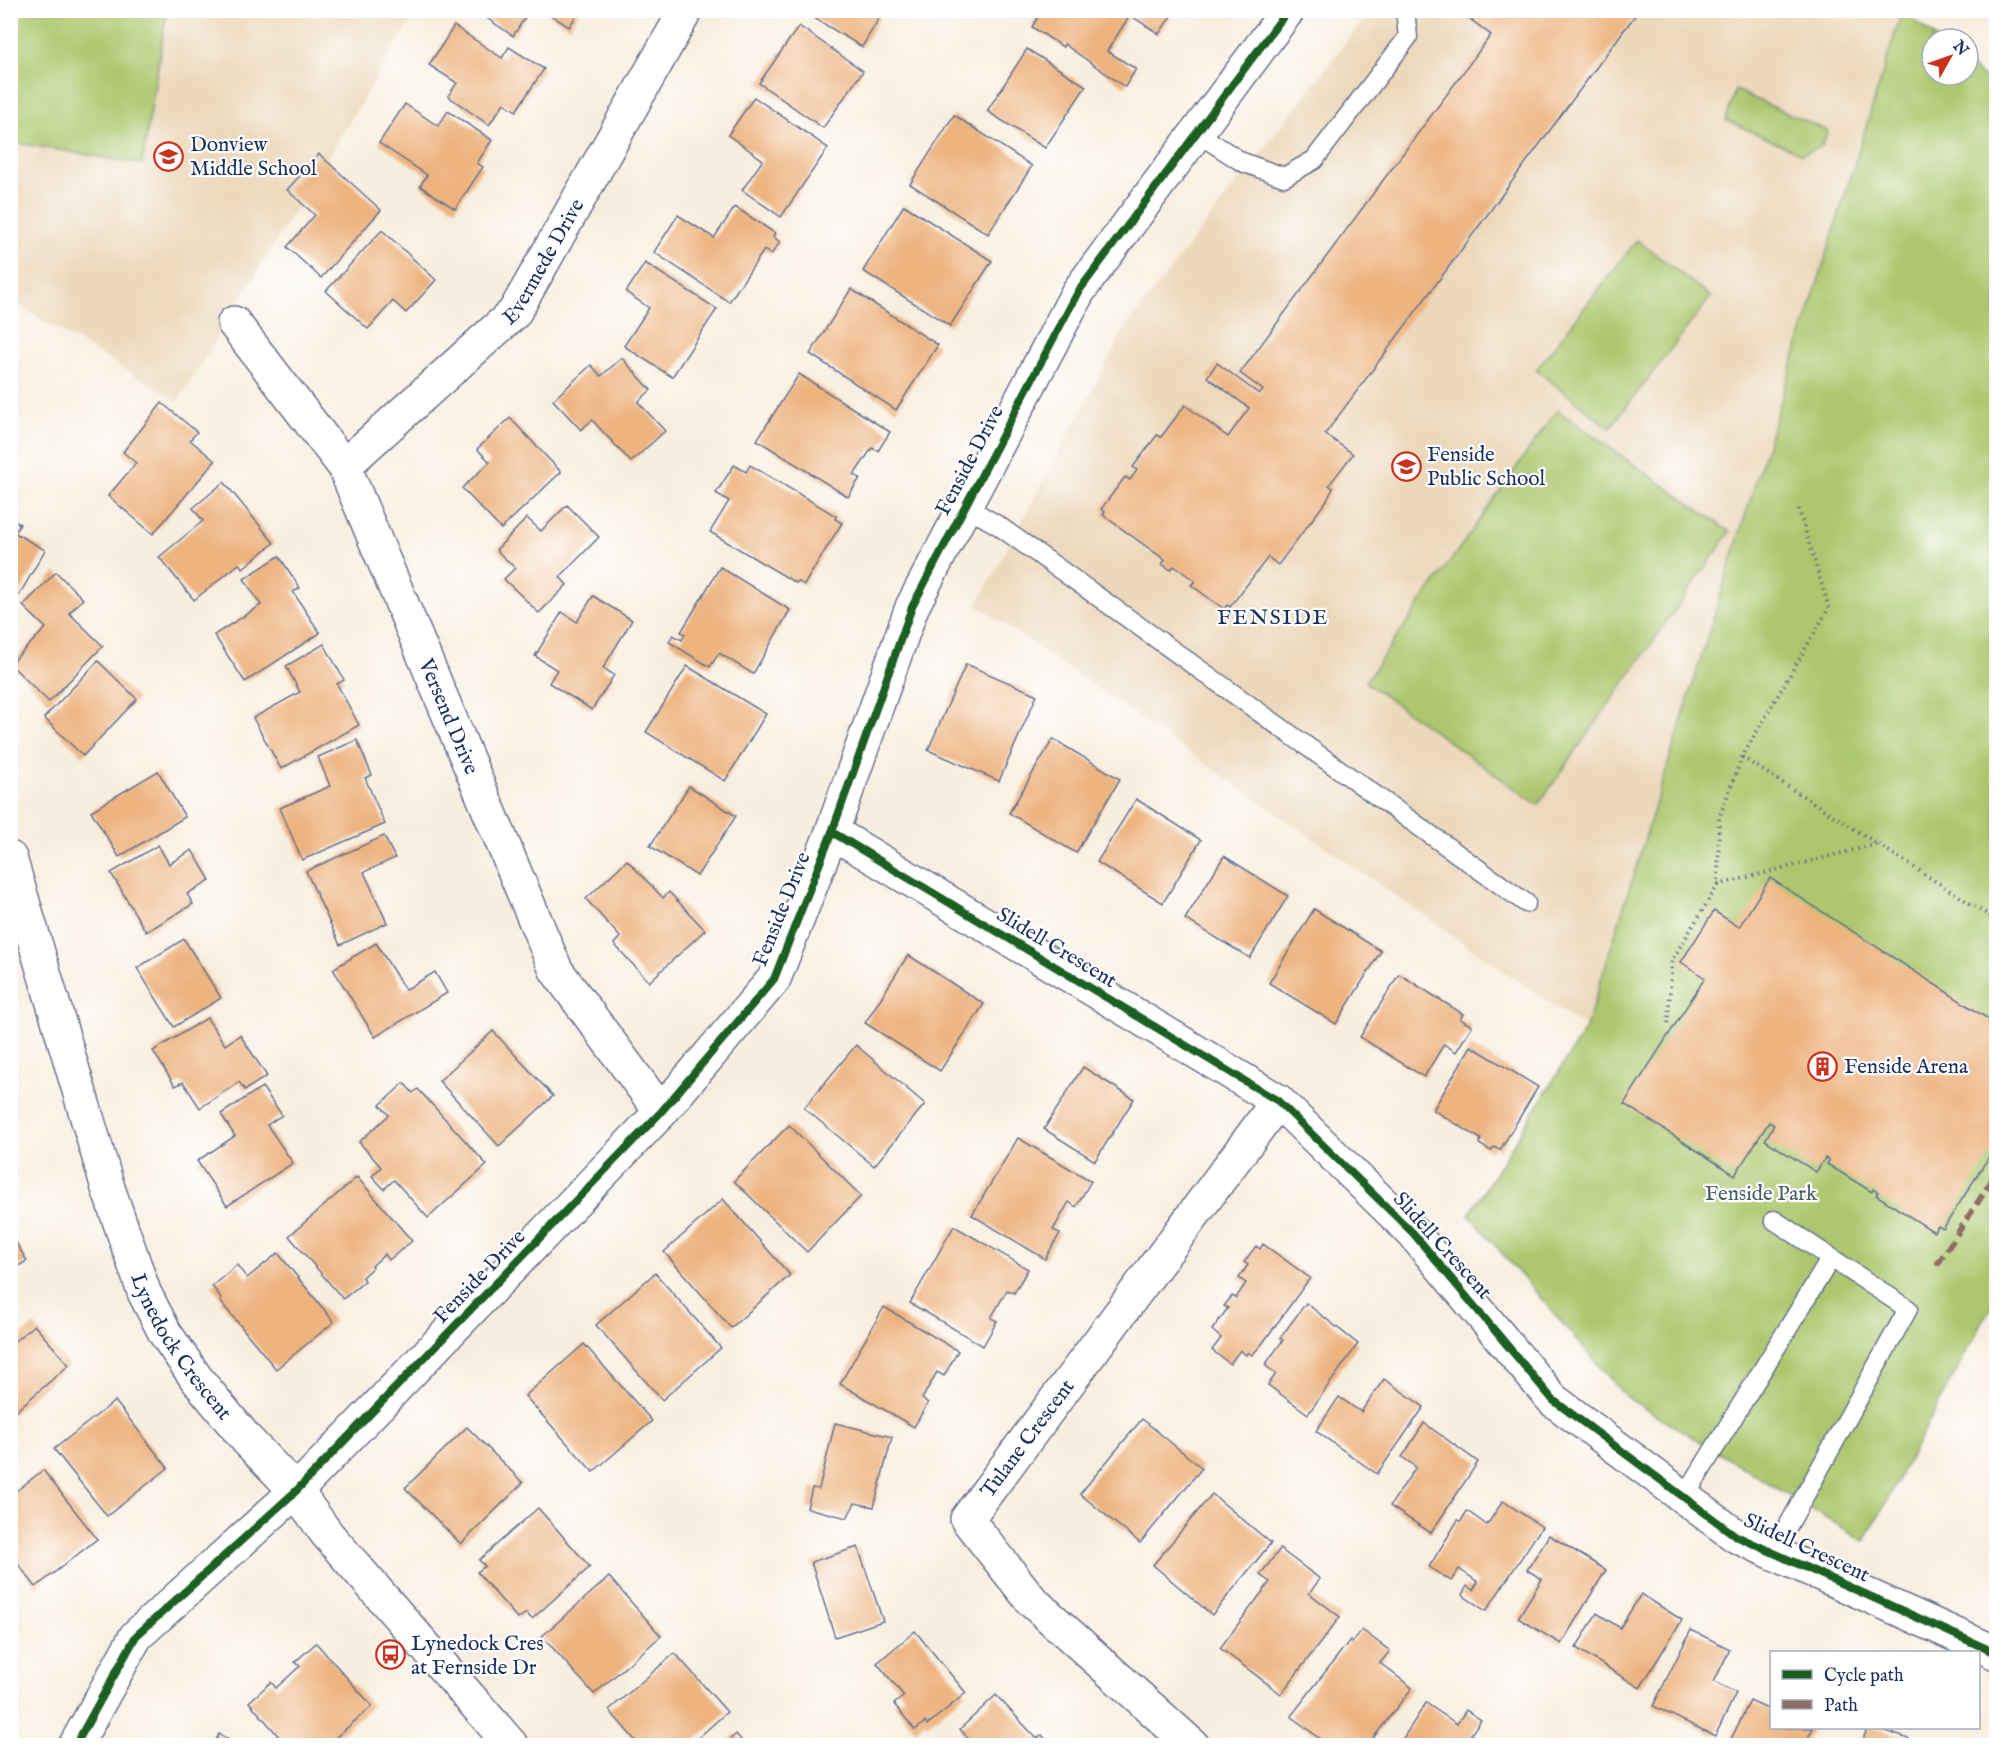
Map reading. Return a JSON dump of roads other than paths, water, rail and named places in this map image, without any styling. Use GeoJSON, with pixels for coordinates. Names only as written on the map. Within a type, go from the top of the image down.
{"type":"FeatureCollection","features":[{"type":"Feature","properties":{"kind":"street","name":"Evermede Drive"},"geometry":{"type":"LineString","coordinates":[[344,466],[514,313],[686,10]]}},
{"type":"Feature","properties":{"kind":"street","name":"Fenside Drive"},"geometry":{"type":"LineString","coordinates":[[75,1746],[136,1636],[296,1491],[661,1112],[774,979],[832,832],[912,607],[1078,292],[1288,10]]}},
{"type":"Feature","properties":{"kind":"street","name":"Versend Drive"},"geometry":{"type":"LineString","coordinates":[[234,323],[344,466],[556,970],[661,1112]]}},
{"type":"Feature","properties":{"kind":"street","name":"Slidell Crescent"},"geometry":{"type":"LineString","coordinates":[[832,832],[1278,1101],[1413,1233],[1553,1400],[1736,1536],[1996,1653]]}},
{"type":"Feature","properties":{"kind":"street","name":"Lynedock Crescent"},"geometry":{"type":"LineString","coordinates":[[10,858],[108,1188],[144,1292],[165,1333],[196,1378],[247,1440],[296,1491],[327,1534],[512,1746]]}},
{"type":"Feature","properties":{"kind":"street","name":"Tulane Crescent"},"geometry":{"type":"LineString","coordinates":[[1193,1746],[1032,1601],[967,1519],[1278,1101]]}},
{"type":"Feature","properties":{"kind":"lane"},"geometry":{"type":"LineString","coordinates":[[1197,133],[1242,162],[1284,177],[1314,160],[1408,37],[1405,10]]}},
{"type":"Feature","properties":{"kind":"lane"},"geometry":{"type":"LineString","coordinates":[[965,506],[999,526],[1526,903]]}},
{"type":"Feature","properties":{"kind":"lane"},"geometry":{"type":"LineString","coordinates":[[1773,1553],[1908,1309],[1774,1220]]}},
{"type":"Feature","properties":{"kind":"lane"},"geometry":{"type":"LineString","coordinates":[[1684,1498],[1831,1257]]}},
{"type":"Feature","properties":{"kind":"place","name":"Donview Middle School"},"geometry":{"type":"Point","coordinates":[169,156]}},
{"type":"Feature","properties":{"kind":"place","name":"Fenside Public School"},"geometry":{"type":"Point","coordinates":[1406,466]}},
{"type":"Feature","properties":{"kind":"place","name":"Fenside Arena"},"geometry":{"type":"Point","coordinates":[1823,1066]}},
{"type":"Feature","properties":{"kind":"place","name":"Lynedock Cres at Fernside Dr"},"geometry":{"type":"Point","coordinates":[390,1655]}},
{"type":"Feature","properties":{"kind":"district","name":"FENSIDE"},"geometry":{"type":"Point","coordinates":[1273,616]}},
{"type":"Feature","properties":{"kind":"park label","name":"Fenside Park"},"geometry":{"type":"Point","coordinates":[1761,1193]}}]}
